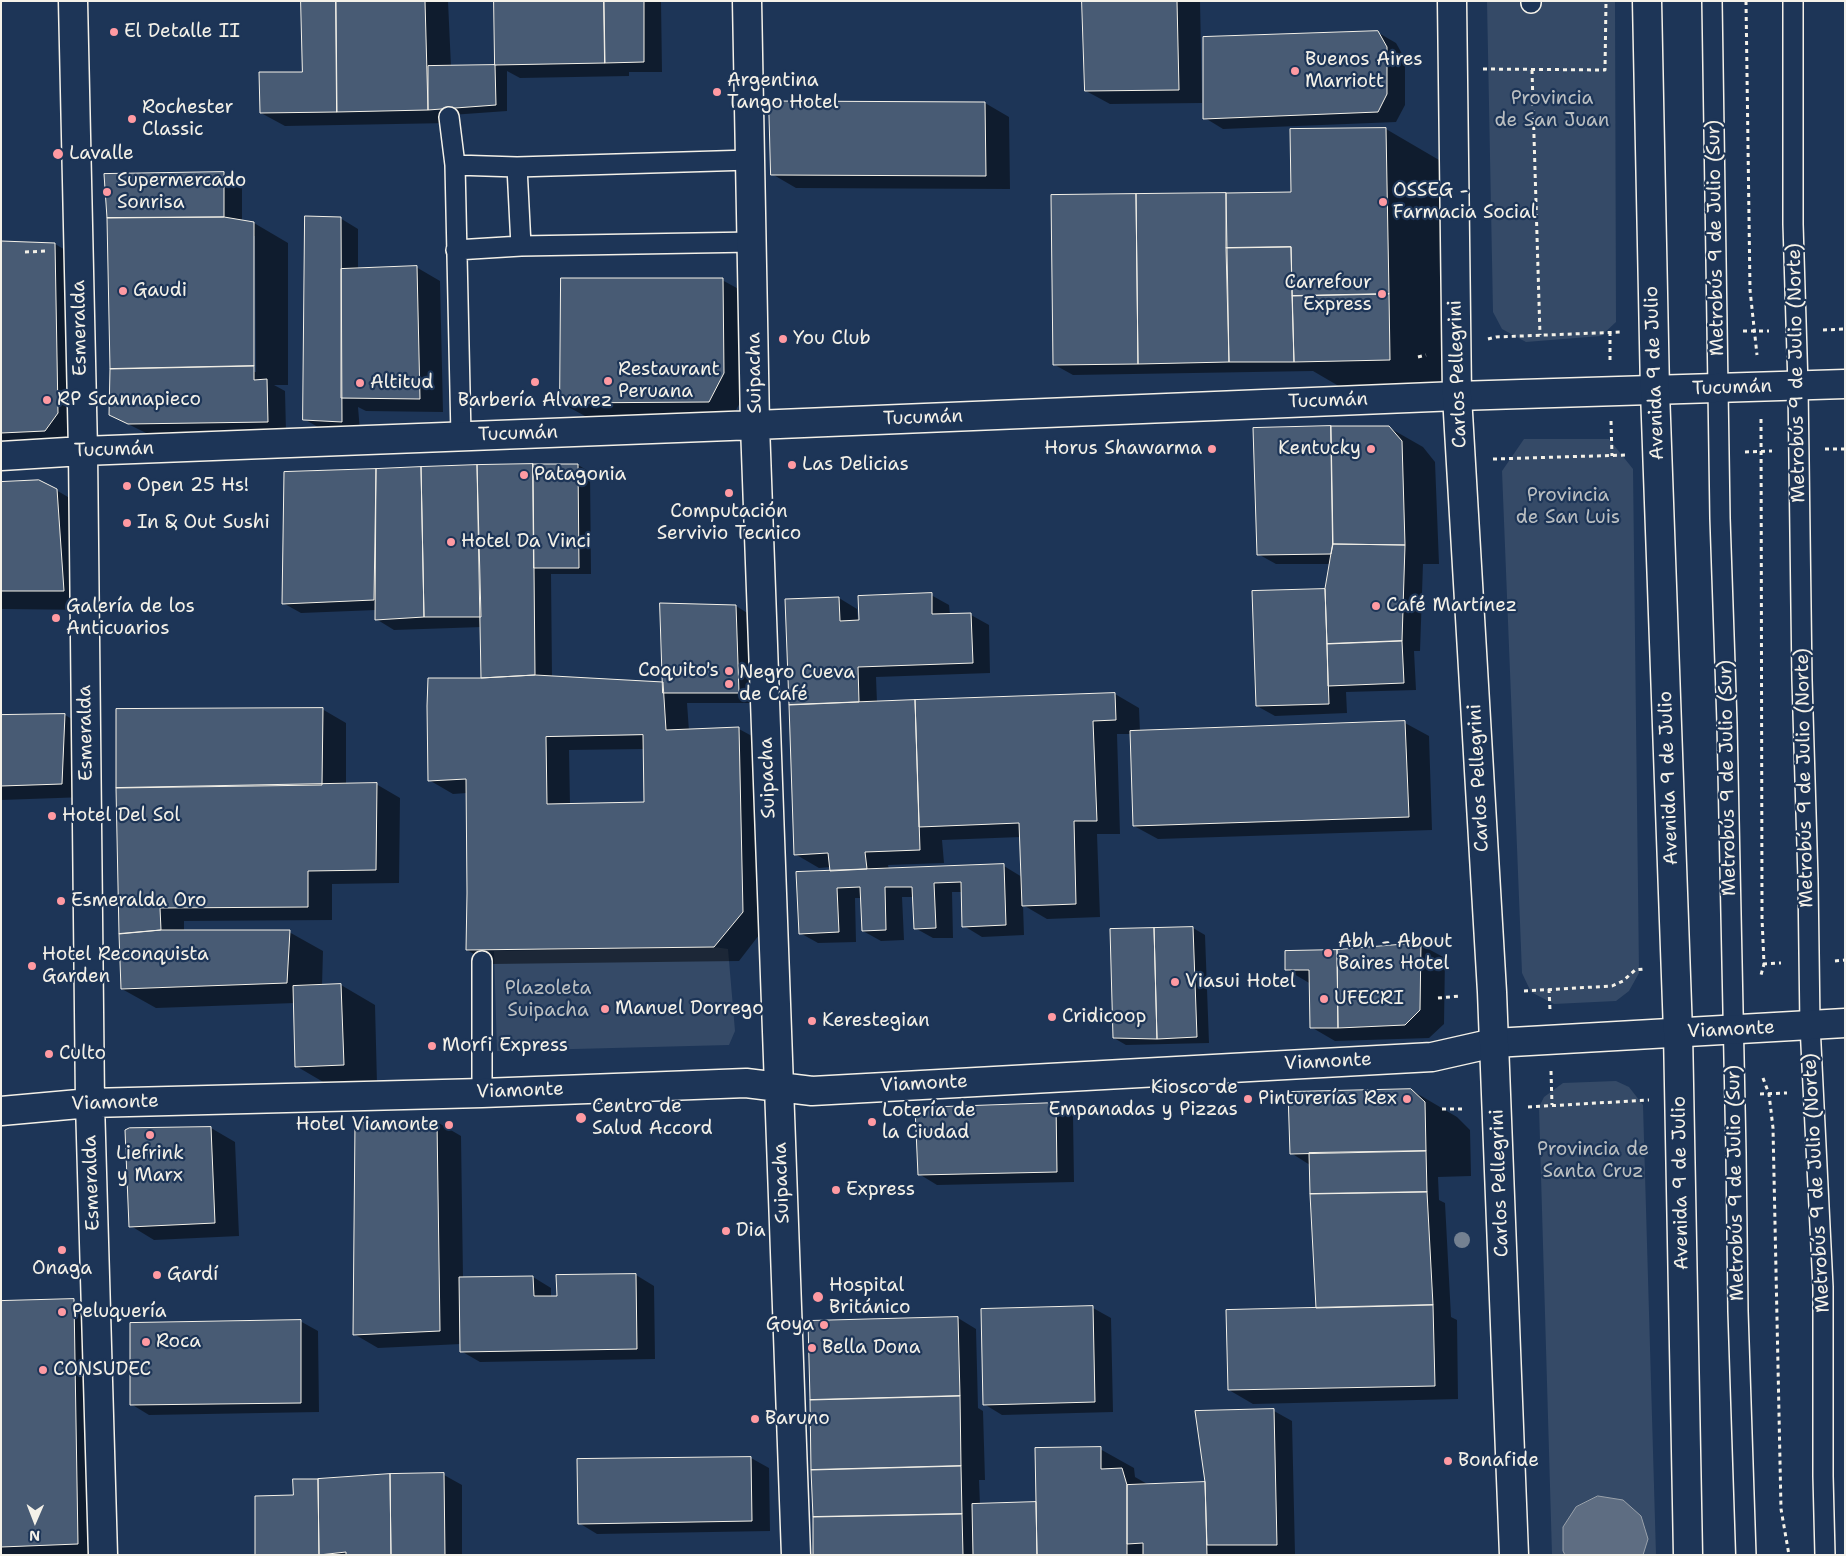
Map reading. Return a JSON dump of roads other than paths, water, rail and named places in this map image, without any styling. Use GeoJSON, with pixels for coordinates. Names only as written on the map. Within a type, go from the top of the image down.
{"type":"FeatureCollection","features":[{"type":"Feature","properties":{"kind":"main road","name":"Esmeralda"},"geometry":{"type":"LineString","coordinates":[[73,1],[83,451],[90,1103],[103,1555]]}},
{"type":"Feature","properties":{"kind":"main road","name":"Suipacha"},"geometry":{"type":"LineString","coordinates":[[747,1],[756,426],[796,1555]]}},
{"type":"Feature","properties":{"kind":"main road","name":"Carlos Pellegrini"},"geometry":{"type":"LineString","coordinates":[[1452,1],[1457,396],[1492,992],[1514,1555]]}},
{"type":"Feature","properties":{"kind":"main road","name":"Avenida 9 de Julio"},"geometry":{"type":"LineString","coordinates":[[1647,1],[1655,391],[1678,1032],[1688,1555]]}},
{"type":"Feature","properties":{"kind":"main road","name":"Tucumán"},"geometry":{"type":"LineString","coordinates":[[1,456],[83,451],[756,426],[1457,396],[1845,384]]}},
{"type":"Feature","properties":{"kind":"main road","name":"Viamonte"},"geometry":{"type":"LineString","coordinates":[[1,1111],[90,1103],[482,1093],[746,1083],[812,1091],[1422,1057],[1494,1043],[1845,1023]]}},
{"type":"Feature","properties":{"kind":"lane","name":"Metrobús 9 de Julio (Sur)"},"geometry":{"type":"LineString","coordinates":[[1712,1],[1718,388],[1732,965],[1747,1029],[1735,1095],[1738,1311],[1746,1555]]}},
{"type":"Feature","properties":{"kind":"lane","name":"Metrobús 9 de Julio (Norte)"},"geometry":{"type":"LineString","coordinates":[[1793,1],[1794,224],[1802,680],[1810,1025],[1823,1287],[1825,1555]]}},
{"type":"Feature","properties":{"kind":"lane"},"geometry":{"type":"LineString","coordinates":[[449,117],[455,165],[461,436]]}},
{"type":"Feature","properties":{"kind":"lane"},"geometry":{"type":"LineString","coordinates":[[455,165],[517,167],[750,160]]}},
{"type":"Feature","properties":{"kind":"lane"},"geometry":{"type":"LineString","coordinates":[[517,167],[521,246]]}},
{"type":"Feature","properties":{"kind":"lane"},"geometry":{"type":"LineString","coordinates":[[456,250],[521,246],[753,242]]}},
{"type":"Feature","properties":{"kind":"lane"},"geometry":{"type":"LineString","coordinates":[[482,961],[482,1093]]}},
{"type":"Feature","properties":{"kind":"place","name":"El Detalle II"},"geometry":{"type":"Point","coordinates":[114,32]}},
{"type":"Feature","properties":{"kind":"place","name":"Buenos Aires Marriott"},"geometry":{"type":"Point","coordinates":[1295,71]}},
{"type":"Feature","properties":{"kind":"place","name":"Argentina Tango Hotel"},"geometry":{"type":"Point","coordinates":[717,92]}},
{"type":"Feature","properties":{"kind":"place","name":"Rochester Classic"},"geometry":{"type":"Point","coordinates":[132,119]}},
{"type":"Feature","properties":{"kind":"place","name":"Lavalle"},"geometry":{"type":"Point","coordinates":[58,154]}},
{"type":"Feature","properties":{"kind":"place","name":"Supermercado Sonrisa"},"geometry":{"type":"Point","coordinates":[107,192]}},
{"type":"Feature","properties":{"kind":"place","name":"OSSEG - Farmacia Social"},"geometry":{"type":"Point","coordinates":[1383,202]}},
{"type":"Feature","properties":{"kind":"place","name":"Gaudi"},"geometry":{"type":"Point","coordinates":[123,291]}},
{"type":"Feature","properties":{"kind":"place","name":"Carrefour Express"},"geometry":{"type":"Point","coordinates":[1382,294]}},
{"type":"Feature","properties":{"kind":"place","name":"You Club"},"geometry":{"type":"Point","coordinates":[783,339]}},
{"type":"Feature","properties":{"kind":"place","name":"Restaurant Peruana"},"geometry":{"type":"Point","coordinates":[608,381]}},
{"type":"Feature","properties":{"kind":"place","name":"Barbería Alvarez"},"geometry":{"type":"Point","coordinates":[535,382]}},
{"type":"Feature","properties":{"kind":"place","name":"Altitud"},"geometry":{"type":"Point","coordinates":[360,383]}},
{"type":"Feature","properties":{"kind":"place","name":"RP Scannapieco"},"geometry":{"type":"Point","coordinates":[47,400]}},
{"type":"Feature","properties":{"kind":"place","name":"Horus Shawarma"},"geometry":{"type":"Point","coordinates":[1212,449]}},
{"type":"Feature","properties":{"kind":"place","name":"Kentucky"},"geometry":{"type":"Point","coordinates":[1371,449]}},
{"type":"Feature","properties":{"kind":"place","name":"Las Delicias"},"geometry":{"type":"Point","coordinates":[792,465]}},
{"type":"Feature","properties":{"kind":"place","name":"Patagonia"},"geometry":{"type":"Point","coordinates":[524,475]}},
{"type":"Feature","properties":{"kind":"place","name":"Open 25 Hs!"},"geometry":{"type":"Point","coordinates":[127,486]}},
{"type":"Feature","properties":{"kind":"place","name":"Computación Servivio Tecnico"},"geometry":{"type":"Point","coordinates":[729,493]}},
{"type":"Feature","properties":{"kind":"place","name":"In & Out Sushi"},"geometry":{"type":"Point","coordinates":[127,523]}},
{"type":"Feature","properties":{"kind":"place","name":"Hotel Da Vinci"},"geometry":{"type":"Point","coordinates":[451,542]}},
{"type":"Feature","properties":{"kind":"place","name":"Café Martínez"},"geometry":{"type":"Point","coordinates":[1376,606]}},
{"type":"Feature","properties":{"kind":"place","name":"Galería de los Anticuarios"},"geometry":{"type":"Point","coordinates":[56,618]}},
{"type":"Feature","properties":{"kind":"place","name":"Coquito's"},"geometry":{"type":"Point","coordinates":[729,671]}},
{"type":"Feature","properties":{"kind":"place","name":"Negro Cueva de Café"},"geometry":{"type":"Point","coordinates":[729,684]}},
{"type":"Feature","properties":{"kind":"place","name":"Hotel Del Sol"},"geometry":{"type":"Point","coordinates":[52,816]}},
{"type":"Feature","properties":{"kind":"place","name":"Esmeralda Oro"},"geometry":{"type":"Point","coordinates":[61,901]}},
{"type":"Feature","properties":{"kind":"place","name":"Abh - About Baires Hotel"},"geometry":{"type":"Point","coordinates":[1328,953]}},
{"type":"Feature","properties":{"kind":"place","name":"Hotel Reconquista Garden"},"geometry":{"type":"Point","coordinates":[32,966]}},
{"type":"Feature","properties":{"kind":"place","name":"Viasui Hotel"},"geometry":{"type":"Point","coordinates":[1175,982]}},
{"type":"Feature","properties":{"kind":"place","name":"UFECRI"},"geometry":{"type":"Point","coordinates":[1324,999]}},
{"type":"Feature","properties":{"kind":"place","name":"Manuel Dorrego"},"geometry":{"type":"Point","coordinates":[605,1009]}},
{"type":"Feature","properties":{"kind":"place","name":"Cridicoop"},"geometry":{"type":"Point","coordinates":[1052,1017]}},
{"type":"Feature","properties":{"kind":"place","name":"Kerestegian"},"geometry":{"type":"Point","coordinates":[812,1021]}},
{"type":"Feature","properties":{"kind":"place","name":"Morfi Express"},"geometry":{"type":"Point","coordinates":[432,1046]}},
{"type":"Feature","properties":{"kind":"place","name":"Culto"},"geometry":{"type":"Point","coordinates":[49,1054]}},
{"type":"Feature","properties":{"kind":"place","name":"Kiosco de Empanadas y Pizzas"},"geometry":{"type":"Point","coordinates":[1248,1099]}},
{"type":"Feature","properties":{"kind":"place","name":"Pinturerías Rex"},"geometry":{"type":"Point","coordinates":[1407,1099]}},
{"type":"Feature","properties":{"kind":"place","name":"Centro de Salud Accord"},"geometry":{"type":"Point","coordinates":[581,1118]}},
{"type":"Feature","properties":{"kind":"place","name":"Lotería de la Ciudad"},"geometry":{"type":"Point","coordinates":[872,1122]}},
{"type":"Feature","properties":{"kind":"place","name":"Hotel Viamonte"},"geometry":{"type":"Point","coordinates":[449,1125]}},
{"type":"Feature","properties":{"kind":"place","name":"Liefrink y Marx"},"geometry":{"type":"Point","coordinates":[150,1135]}},
{"type":"Feature","properties":{"kind":"place","name":"Express"},"geometry":{"type":"Point","coordinates":[836,1190]}},
{"type":"Feature","properties":{"kind":"place","name":"Dia"},"geometry":{"type":"Point","coordinates":[726,1231]}},
{"type":"Feature","properties":{"kind":"place","name":"Onaga"},"geometry":{"type":"Point","coordinates":[62,1250]}},
{"type":"Feature","properties":{"kind":"place","name":"Gardí"},"geometry":{"type":"Point","coordinates":[157,1275]}},
{"type":"Feature","properties":{"kind":"place","name":"Hospital Británico"},"geometry":{"type":"Point","coordinates":[818,1297]}},
{"type":"Feature","properties":{"kind":"place","name":"Peluquería"},"geometry":{"type":"Point","coordinates":[62,1312]}},
{"type":"Feature","properties":{"kind":"place","name":"Goya"},"geometry":{"type":"Point","coordinates":[824,1325]}},
{"type":"Feature","properties":{"kind":"place","name":"Roca"},"geometry":{"type":"Point","coordinates":[146,1342]}},
{"type":"Feature","properties":{"kind":"place","name":"Bella Dona"},"geometry":{"type":"Point","coordinates":[812,1348]}},
{"type":"Feature","properties":{"kind":"place","name":"CONSUDEC"},"geometry":{"type":"Point","coordinates":[43,1370]}},
{"type":"Feature","properties":{"kind":"place","name":"Baruno"},"geometry":{"type":"Point","coordinates":[755,1419]}},
{"type":"Feature","properties":{"kind":"place","name":"Bonafide"},"geometry":{"type":"Point","coordinates":[1448,1461]}},
{"type":"Feature","properties":{"kind":"park label","name":"Provincia de San Juan"},"geometry":{"type":"Point","coordinates":[1552,110]}},
{"type":"Feature","properties":{"kind":"park label","name":"Provincia de San Luis"},"geometry":{"type":"Point","coordinates":[1568,507]}},
{"type":"Feature","properties":{"kind":"park label","name":"Plazoleta Suipacha"},"geometry":{"type":"Point","coordinates":[548,1000]}},
{"type":"Feature","properties":{"kind":"park label","name":"Provincia de Santa Cruz"},"geometry":{"type":"Point","coordinates":[1593,1161]}}]}
